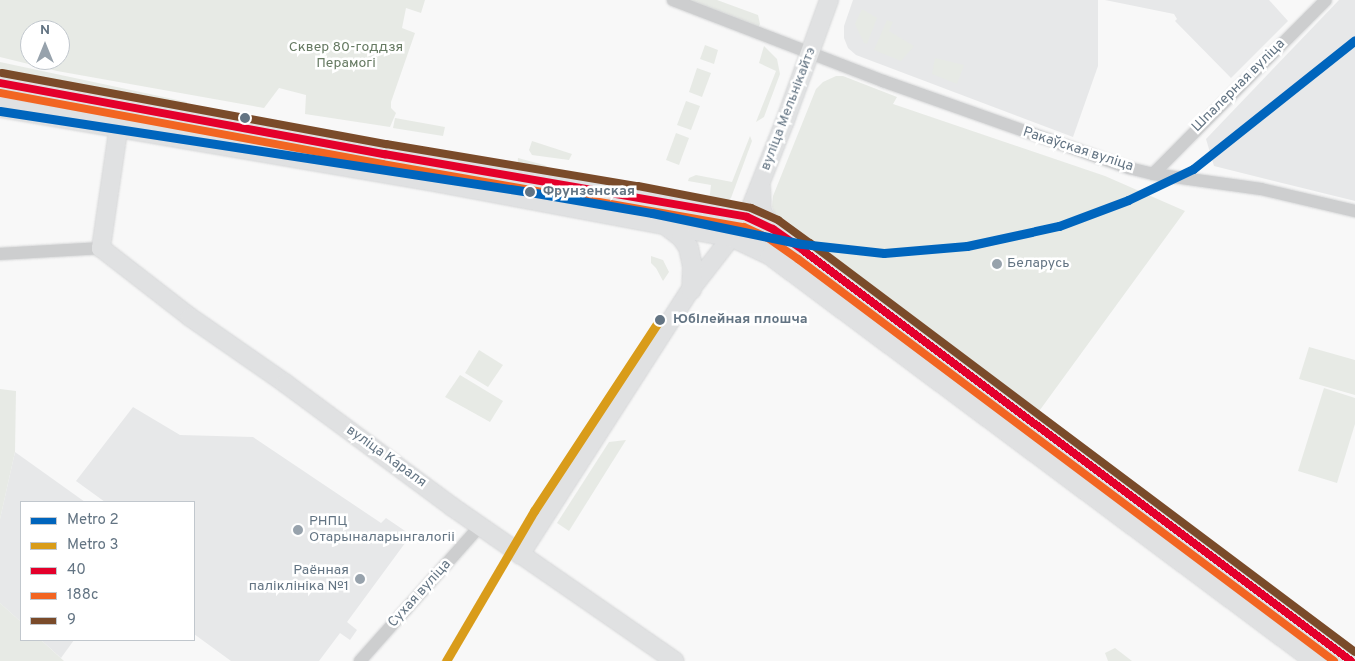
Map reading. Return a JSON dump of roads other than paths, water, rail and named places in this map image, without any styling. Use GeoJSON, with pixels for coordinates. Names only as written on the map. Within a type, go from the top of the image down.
{"type":"FeatureCollection","features":[{"type":"Feature","properties":{"kind":"main road","name":"вуліца Мельнікайтэ"},"geometry":{"type":"LineString","coordinates":[[732,237],[746,217],[760,186],[811,53],[829,0]]}},
{"type":"Feature","properties":{"kind":"main road"},"geometry":{"type":"LineString","coordinates":[[0,82],[384,154],[636,196],[746,217],[773,230],[1351,661]]}},
{"type":"Feature","properties":{"kind":"main road"},"geometry":{"type":"LineString","coordinates":[[101,248],[122,104]]}},
{"type":"Feature","properties":{"kind":"main road"},"geometry":{"type":"LineString","coordinates":[[0,107],[119,129],[438,182],[661,222],[732,237],[778,261],[1315,661]]}},
{"type":"Feature","properties":{"kind":"main road"},"geometry":{"type":"LineString","coordinates":[[760,186],[761,209],[773,230]]}},
{"type":"Feature","properties":{"kind":"main road"},"geometry":{"type":"LineString","coordinates":[[661,222],[681,237],[688,247],[692,266],[691,290]]}},
{"type":"Feature","properties":{"kind":"main road"},"geometry":{"type":"LineString","coordinates":[[520,555],[691,290],[732,237]]}},
{"type":"Feature","properties":{"kind":"main road","name":"вуліца Караля"},"geometry":{"type":"LineString","coordinates":[[101,248],[182,311],[520,555],[675,661]]}},
{"type":"Feature","properties":{"kind":"street","name":"Ракаўская вуліца"},"geometry":{"type":"LineString","coordinates":[[673,0],[982,118],[1129,168],[1153,174],[1244,186],[1355,211]]}},
{"type":"Feature","properties":{"kind":"street","name":"Шпалерная вуліца"},"geometry":{"type":"LineString","coordinates":[[1153,174],[1326,0]]}},
{"type":"Feature","properties":{"kind":"street"},"geometry":{"type":"LineString","coordinates":[[0,254],[101,248]]}},
{"type":"Feature","properties":{"kind":"street","name":"Сухая вуліца"},"geometry":{"type":"LineString","coordinates":[[360,661],[480,526]]}},
{"type":"Feature","properties":{"kind":"metro line","name":"2"},"geometry":{"type":"LineString","coordinates":[[0,111],[530,192],[652,213],[802,244],[884,253],[967,246],[1059,226],[1128,200],[1193,169],[1355,40]]}},
{"type":"Feature","properties":{"kind":"metro line","name":"3"},"geometry":{"type":"LineString","coordinates":[[446,661],[534,511],[660,319]]}},
{"type":"Feature","properties":{"kind":"place","name":"Фрунзенская"},"geometry":{"type":"Point","coordinates":[530,192]}},
{"type":"Feature","properties":{"kind":"place","name":"Беларусь"},"geometry":{"type":"Point","coordinates":[997,264]}},
{"type":"Feature","properties":{"kind":"place","name":"Юбілейная плошча"},"geometry":{"type":"Point","coordinates":[660,320]}},
{"type":"Feature","properties":{"kind":"place","name":"РНПЦ Отарыналарынгалогіі"},"geometry":{"type":"Point","coordinates":[298,530]}},
{"type":"Feature","properties":{"kind":"place","name":"Раённая паліклініка №1"},"geometry":{"type":"Point","coordinates":[360,579]}},
{"type":"Feature","properties":{"kind":"park label","name":"Сквер 80-годдзя Перамогі"},"geometry":{"type":"Point","coordinates":[346,56]}}]}
